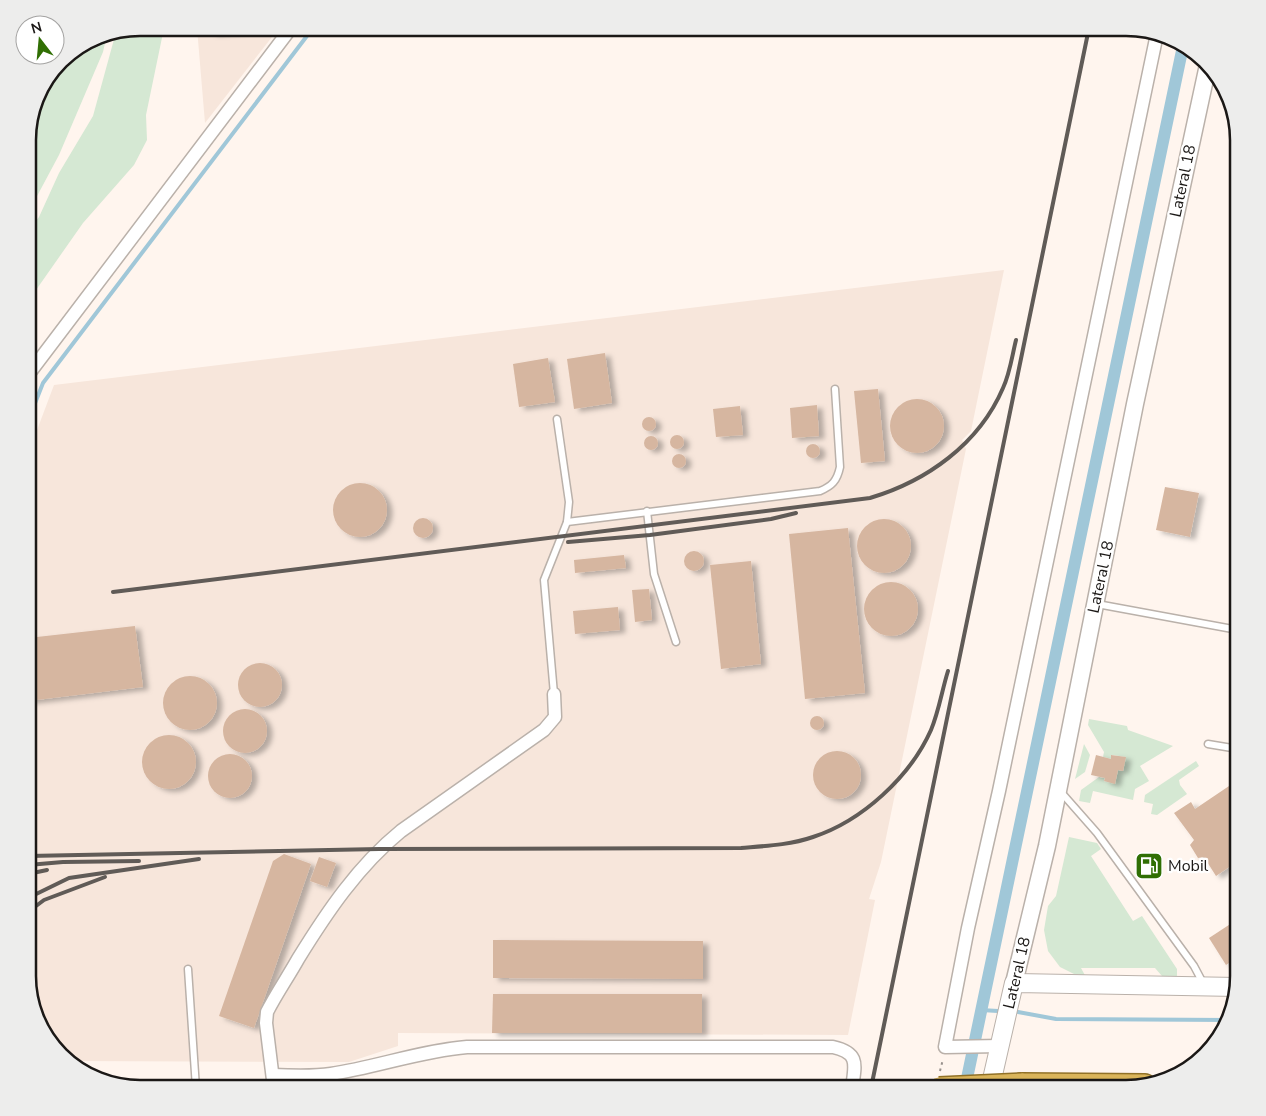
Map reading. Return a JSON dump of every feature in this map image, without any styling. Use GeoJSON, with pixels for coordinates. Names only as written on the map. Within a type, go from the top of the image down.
{"type":"FeatureCollection","features":[{"type":"Feature","properties":{"kind":"main road"},"geometry":{"type":"LineString","coordinates":[[1014,983],[1229,987]]}},
{"type":"Feature","properties":{"kind":"main road","name":"Lateral 18"},"geometry":{"type":"LineString","coordinates":[[991,1080],[995,1046],[1014,983]]}},
{"type":"Feature","properties":{"kind":"street"},"geometry":{"type":"LineString","coordinates":[[36,364],[285,36]]}},
{"type":"Feature","properties":{"kind":"street"},"geometry":{"type":"LineString","coordinates":[[995,1046],[950,1046],[1156,41]]}},
{"type":"Feature","properties":{"kind":"street","name":"Lateral 18"},"geometry":{"type":"LineString","coordinates":[[1014,983],[1059,790],[1135,404],[1206,75]]}},
{"type":"Feature","properties":{"kind":"street"},"geometry":{"type":"LineString","coordinates":[[273,1080],[266,1023],[268,1012],[311,938],[359,870],[379,849],[401,831],[544,730],[555,717],[554,694]]}},
{"type":"Feature","properties":{"kind":"street"},"geometry":{"type":"LineString","coordinates":[[273,1075],[308,1077],[332,1074],[440,1049],[467,1047],[833,1047],[844,1050],[851,1055],[855,1064],[853,1080]]}},
{"type":"Feature","properties":{"kind":"lane"},"geometry":{"type":"LineString","coordinates":[[567,522],[820,491],[831,486],[838,477],[840,468],[835,390]]}},
{"type":"Feature","properties":{"kind":"lane"},"geometry":{"type":"LineString","coordinates":[[554,694],[544,580],[567,522],[569,502],[557,419]]}},
{"type":"Feature","properties":{"kind":"lane"},"geometry":{"type":"LineString","coordinates":[[647,512],[654,574],[676,642]]}},
{"type":"Feature","properties":{"kind":"lane"},"geometry":{"type":"LineString","coordinates":[[1096,604],[1230,629]]}},
{"type":"Feature","properties":{"kind":"lane"},"geometry":{"type":"LineString","coordinates":[[1208,744],[1230,748]]}},
{"type":"Feature","properties":{"kind":"lane"},"geometry":{"type":"LineString","coordinates":[[1059,790],[1097,833],[1194,966],[1205,987]]}},
{"type":"Feature","properties":{"kind":"lane"},"geometry":{"type":"LineString","coordinates":[[188,969],[195,1080]]}},
{"type":"Feature","properties":{"kind":"path"},"geometry":{"type":"LineString","coordinates":[[940,1080],[950,1046]]}},
{"type":"Feature","properties":{"kind":"shaded area"},"geometry":{"type":"Polygon","coordinates":[[[198,36],[273,36],[205,123],[198,36]]]}},
{"type":"Feature","properties":{"kind":"shaded area"},"geometry":{"type":"Polygon","coordinates":[[[1004,270],[971,431],[962,440],[966,449],[881,862],[869,899],[875,900],[848,1035],[398,1033],[398,1046],[349,1062],[82,1061],[72,1054],[50,1028],[38,996],[36,982],[36,433],[54,385],[1004,270]]]}},
{"type":"Feature","properties":{"kind":"green space"},"geometry":{"type":"Polygon","coordinates":[[[162,36],[146,115],[147,140],[134,165],[83,223],[36,290],[36,221],[59,173],[93,116],[114,40],[127,37],[162,36]]]}},
{"type":"Feature","properties":{"kind":"green space"},"geometry":{"type":"Polygon","coordinates":[[[105,43],[103,52],[59,155],[36,198],[36,134],[47,94],[58,77],[77,58],[88,50],[105,43]]]}},
{"type":"Feature","properties":{"kind":"green space"},"geometry":{"type":"Polygon","coordinates":[[[1089,719],[1127,726],[1128,730],[1173,746],[1140,766],[1149,781],[1135,789],[1133,800],[1093,791],[1090,803],[1079,801],[1081,790],[1099,777],[1105,778],[1104,781],[1115,783],[1118,770],[1123,771],[1125,757],[1112,755],[1111,759],[1103,757],[1104,752],[1088,725],[1089,719]]]}},
{"type":"Feature","properties":{"kind":"green space"},"geometry":{"type":"Polygon","coordinates":[[[1084,744],[1090,755],[1085,772],[1075,779],[1084,744]]]}},
{"type":"Feature","properties":{"kind":"green space"},"geometry":{"type":"Polygon","coordinates":[[[1196,761],[1199,766],[1179,780],[1180,785],[1187,794],[1157,815],[1151,814],[1153,804],[1144,802],[1145,795],[1196,761]]]}},
{"type":"Feature","properties":{"kind":"green space"},"geometry":{"type":"Polygon","coordinates":[[[1069,837],[1097,843],[1101,849],[1091,856],[1133,921],[1142,916],[1177,969],[1177,977],[1162,976],[1155,968],[1081,968],[1088,981],[1060,967],[1048,951],[1044,930],[1048,906],[1056,896],[1069,837]]]}},
{"type":"Feature","properties":{"kind":"building"},"geometry":{"type":"Polygon","coordinates":[[[605,353],[612,403],[574,409],[567,359],[605,353]]]}},
{"type":"Feature","properties":{"kind":"building"},"geometry":{"type":"Polygon","coordinates":[[[548,358],[555,402],[519,407],[513,364],[548,358]]]}},
{"type":"Feature","properties":{"kind":"building"},"geometry":{"type":"Polygon","coordinates":[[[878,389],[885,461],[861,463],[854,391],[878,389]]]}},
{"type":"Feature","properties":{"kind":"building"},"geometry":{"type":"Polygon","coordinates":[[[912,399],[922,399],[932,403],[940,411],[944,426],[940,441],[932,449],[922,453],[912,453],[902,449],[894,441],[890,431],[890,421],[894,411],[902,403],[912,399]]]}},
{"type":"Feature","properties":{"kind":"building"},"geometry":{"type":"Polygon","coordinates":[[[817,405],[819,436],[792,438],[790,408],[817,405]]]}},
{"type":"Feature","properties":{"kind":"building"},"geometry":{"type":"Polygon","coordinates":[[[740,406],[743,435],[716,437],[713,409],[740,406]]]}},
{"type":"Feature","properties":{"kind":"building"},"geometry":{"type":"Polygon","coordinates":[[[649,417],[654,419],[656,424],[654,429],[649,431],[644,429],[642,424],[644,419],[649,417]]]}},
{"type":"Feature","properties":{"kind":"building"},"geometry":{"type":"Polygon","coordinates":[[[677,435],[682,437],[684,442],[682,447],[677,449],[672,447],[670,442],[672,437],[677,435]]]}},
{"type":"Feature","properties":{"kind":"building"},"geometry":{"type":"Polygon","coordinates":[[[651,436],[656,438],[658,443],[656,448],[651,450],[646,448],[644,443],[646,438],[651,436]]]}},
{"type":"Feature","properties":{"kind":"building"},"geometry":{"type":"Polygon","coordinates":[[[813,444],[818,446],[820,451],[818,456],[813,458],[808,456],[806,451],[808,446],[813,444]]]}},
{"type":"Feature","properties":{"kind":"building"},"geometry":{"type":"Polygon","coordinates":[[[679,454],[684,456],[686,461],[684,466],[679,468],[674,466],[672,461],[674,456],[679,454]]]}},
{"type":"Feature","properties":{"kind":"building"},"geometry":{"type":"Polygon","coordinates":[[[355,483],[365,483],[375,487],[383,495],[387,510],[383,525],[375,533],[365,537],[355,537],[345,533],[337,525],[333,515],[333,505],[337,495],[345,487],[355,483]]]}},
{"type":"Feature","properties":{"kind":"building"},"geometry":{"type":"Polygon","coordinates":[[[1165,487],[1199,493],[1190,537],[1156,530],[1165,487]]]}},
{"type":"Feature","properties":{"kind":"building"},"geometry":{"type":"Polygon","coordinates":[[[423,518],[430,521],[433,528],[430,535],[423,538],[416,535],[413,528],[416,521],[423,518]]]}},
{"type":"Feature","properties":{"kind":"building"},"geometry":{"type":"Polygon","coordinates":[[[879,519],[889,519],[899,523],[907,531],[911,546],[907,561],[899,569],[889,573],[879,573],[869,569],[861,561],[857,551],[857,541],[861,531],[869,523],[879,519]]]}},
{"type":"Feature","properties":{"kind":"building"},"geometry":{"type":"Polygon","coordinates":[[[848,528],[865,693],[805,699],[789,534],[848,528]]]}},
{"type":"Feature","properties":{"kind":"building"},"geometry":{"type":"Polygon","coordinates":[[[694,551],[701,554],[704,561],[701,568],[694,571],[687,568],[684,561],[687,554],[694,551]]]}},
{"type":"Feature","properties":{"kind":"building"},"geometry":{"type":"Polygon","coordinates":[[[624,555],[626,568],[575,573],[574,560],[624,555]]]}},
{"type":"Feature","properties":{"kind":"building"},"geometry":{"type":"Polygon","coordinates":[[[751,561],[761,664],[721,669],[710,565],[751,561]]]}},
{"type":"Feature","properties":{"kind":"building"},"geometry":{"type":"Polygon","coordinates":[[[886,582],[896,582],[906,586],[914,594],[918,609],[914,624],[906,632],[896,636],[886,636],[876,632],[868,624],[864,614],[864,604],[868,594],[876,586],[886,582]]]}},
{"type":"Feature","properties":{"kind":"building"},"geometry":{"type":"Polygon","coordinates":[[[649,589],[652,620],[635,622],[632,590],[649,589]]]}},
{"type":"Feature","properties":{"kind":"building"},"geometry":{"type":"Polygon","coordinates":[[[618,607],[620,630],[575,634],[573,611],[618,607]]]}},
{"type":"Feature","properties":{"kind":"building"},"geometry":{"type":"Polygon","coordinates":[[[135,626],[143,687],[36,700],[36,637],[135,626]]]}},
{"type":"Feature","properties":{"kind":"building"},"geometry":{"type":"Polygon","coordinates":[[[260,663],[272,667],[278,673],[282,685],[278,697],[272,703],[260,707],[248,703],[242,697],[238,685],[242,673],[248,667],[260,663]]]}},
{"type":"Feature","properties":{"kind":"building"},"geometry":{"type":"Polygon","coordinates":[[[185,676],[195,676],[205,680],[213,688],[217,703],[213,718],[205,726],[195,730],[185,730],[175,726],[167,718],[163,708],[163,698],[167,688],[175,680],[185,676]]]}},
{"type":"Feature","properties":{"kind":"building"},"geometry":{"type":"Polygon","coordinates":[[[245,709],[257,713],[263,719],[267,731],[263,743],[257,749],[245,753],[233,749],[227,743],[223,731],[227,719],[233,713],[245,709]]]}},
{"type":"Feature","properties":{"kind":"building"},"geometry":{"type":"Polygon","coordinates":[[[817,716],[822,718],[824,723],[822,728],[817,730],[812,728],[810,723],[812,718],[817,716]]]}},
{"type":"Feature","properties":{"kind":"building"},"geometry":{"type":"Polygon","coordinates":[[[164,735],[174,735],[184,739],[192,747],[196,762],[192,777],[184,785],[174,789],[164,789],[154,785],[146,777],[142,767],[142,757],[146,747],[154,739],[164,735]]]}},
{"type":"Feature","properties":{"kind":"building"},"geometry":{"type":"Polygon","coordinates":[[[832,751],[842,751],[854,758],[861,770],[861,780],[854,792],[842,799],[832,799],[824,795],[817,788],[813,780],[813,770],[817,762],[824,755],[832,751]]]}},
{"type":"Feature","properties":{"kind":"building"},"geometry":{"type":"Polygon","coordinates":[[[230,754],[242,758],[248,764],[252,776],[248,788],[242,794],[230,798],[218,794],[212,788],[208,776],[212,764],[218,758],[230,754]]]}},
{"type":"Feature","properties":{"kind":"building"},"geometry":{"type":"Polygon","coordinates":[[[1096,755],[1111,759],[1111,755],[1126,757],[1123,771],[1118,770],[1115,784],[1104,781],[1105,778],[1091,775],[1096,755]]]}},
{"type":"Feature","properties":{"kind":"building"},"geometry":{"type":"Polygon","coordinates":[[[1230,785],[1230,866],[1216,876],[1204,857],[1198,858],[1190,845],[1194,840],[1174,813],[1191,802],[1195,809],[1230,785]]]}},
{"type":"Feature","properties":{"kind":"building"},"geometry":{"type":"Polygon","coordinates":[[[284,854],[311,864],[254,1028],[219,1016],[273,861],[284,854]]]}},
{"type":"Feature","properties":{"kind":"building"},"geometry":{"type":"Polygon","coordinates":[[[319,857],[336,863],[327,887],[310,881],[319,857]]]}},
{"type":"Feature","properties":{"kind":"building"},"geometry":{"type":"Polygon","coordinates":[[[1230,924],[1230,962],[1226,965],[1209,938],[1230,924]]]}},
{"type":"Feature","properties":{"kind":"building"},"geometry":{"type":"Polygon","coordinates":[[[493,940],[703,941],[703,979],[493,978],[493,940]]]}},
{"type":"Feature","properties":{"kind":"building"},"geometry":{"type":"Polygon","coordinates":[[[493,994],[702,994],[702,1033],[492,1033],[493,994]]]}},
{"type":"Feature","properties":{"kind":"waterway"},"geometry":{"type":"LineString","coordinates":[[36,401],[43,383],[307,36]]}},
{"type":"Feature","properties":{"kind":"waterway"},"geometry":{"type":"LineString","coordinates":[[967,1080],[1182,53]]}},
{"type":"Feature","properties":{"kind":"waterway"},"geometry":{"type":"LineString","coordinates":[[981,1010],[998,1011]]}},
{"type":"Feature","properties":{"kind":"waterway"},"geometry":{"type":"LineString","coordinates":[[1018,1012],[1056,1019],[1220,1020]]}},
{"type":"Feature","properties":{"kind":"railway"},"geometry":{"type":"LineString","coordinates":[[873,1080],[1087,36]]}},
{"type":"Feature","properties":{"kind":"railway"},"geometry":{"type":"LineString","coordinates":[[113,592],[870,498],[911,482],[949,458],[965,443],[993,408],[1003,388],[1016,340]]}},
{"type":"Feature","properties":{"kind":"railway"},"geometry":{"type":"LineString","coordinates":[[568,542],[650,535],[771,519],[796,513]]}},
{"type":"Feature","properties":{"kind":"railway"},"geometry":{"type":"LineString","coordinates":[[36,856],[379,849],[741,848],[795,842],[831,830],[849,820],[883,795],[897,780],[911,764],[931,730],[948,671]]}},
{"type":"Feature","properties":{"kind":"railway"},"geometry":{"type":"LineString","coordinates":[[36,894],[69,878],[199,859]]}},
{"type":"Feature","properties":{"kind":"railway"},"geometry":{"type":"LineString","coordinates":[[36,864],[139,861]]}},
{"type":"Feature","properties":{"kind":"railway"},"geometry":{"type":"LineString","coordinates":[[36,872],[47,870]]}},
{"type":"Feature","properties":{"kind":"railway"},"geometry":{"type":"LineString","coordinates":[[36,906],[44,900],[105,877]]}},
{"type":"Feature","properties":{"kind":"place","name":"Mobil"},"geometry":{"type":"Point","coordinates":[1149,866]}}]}
